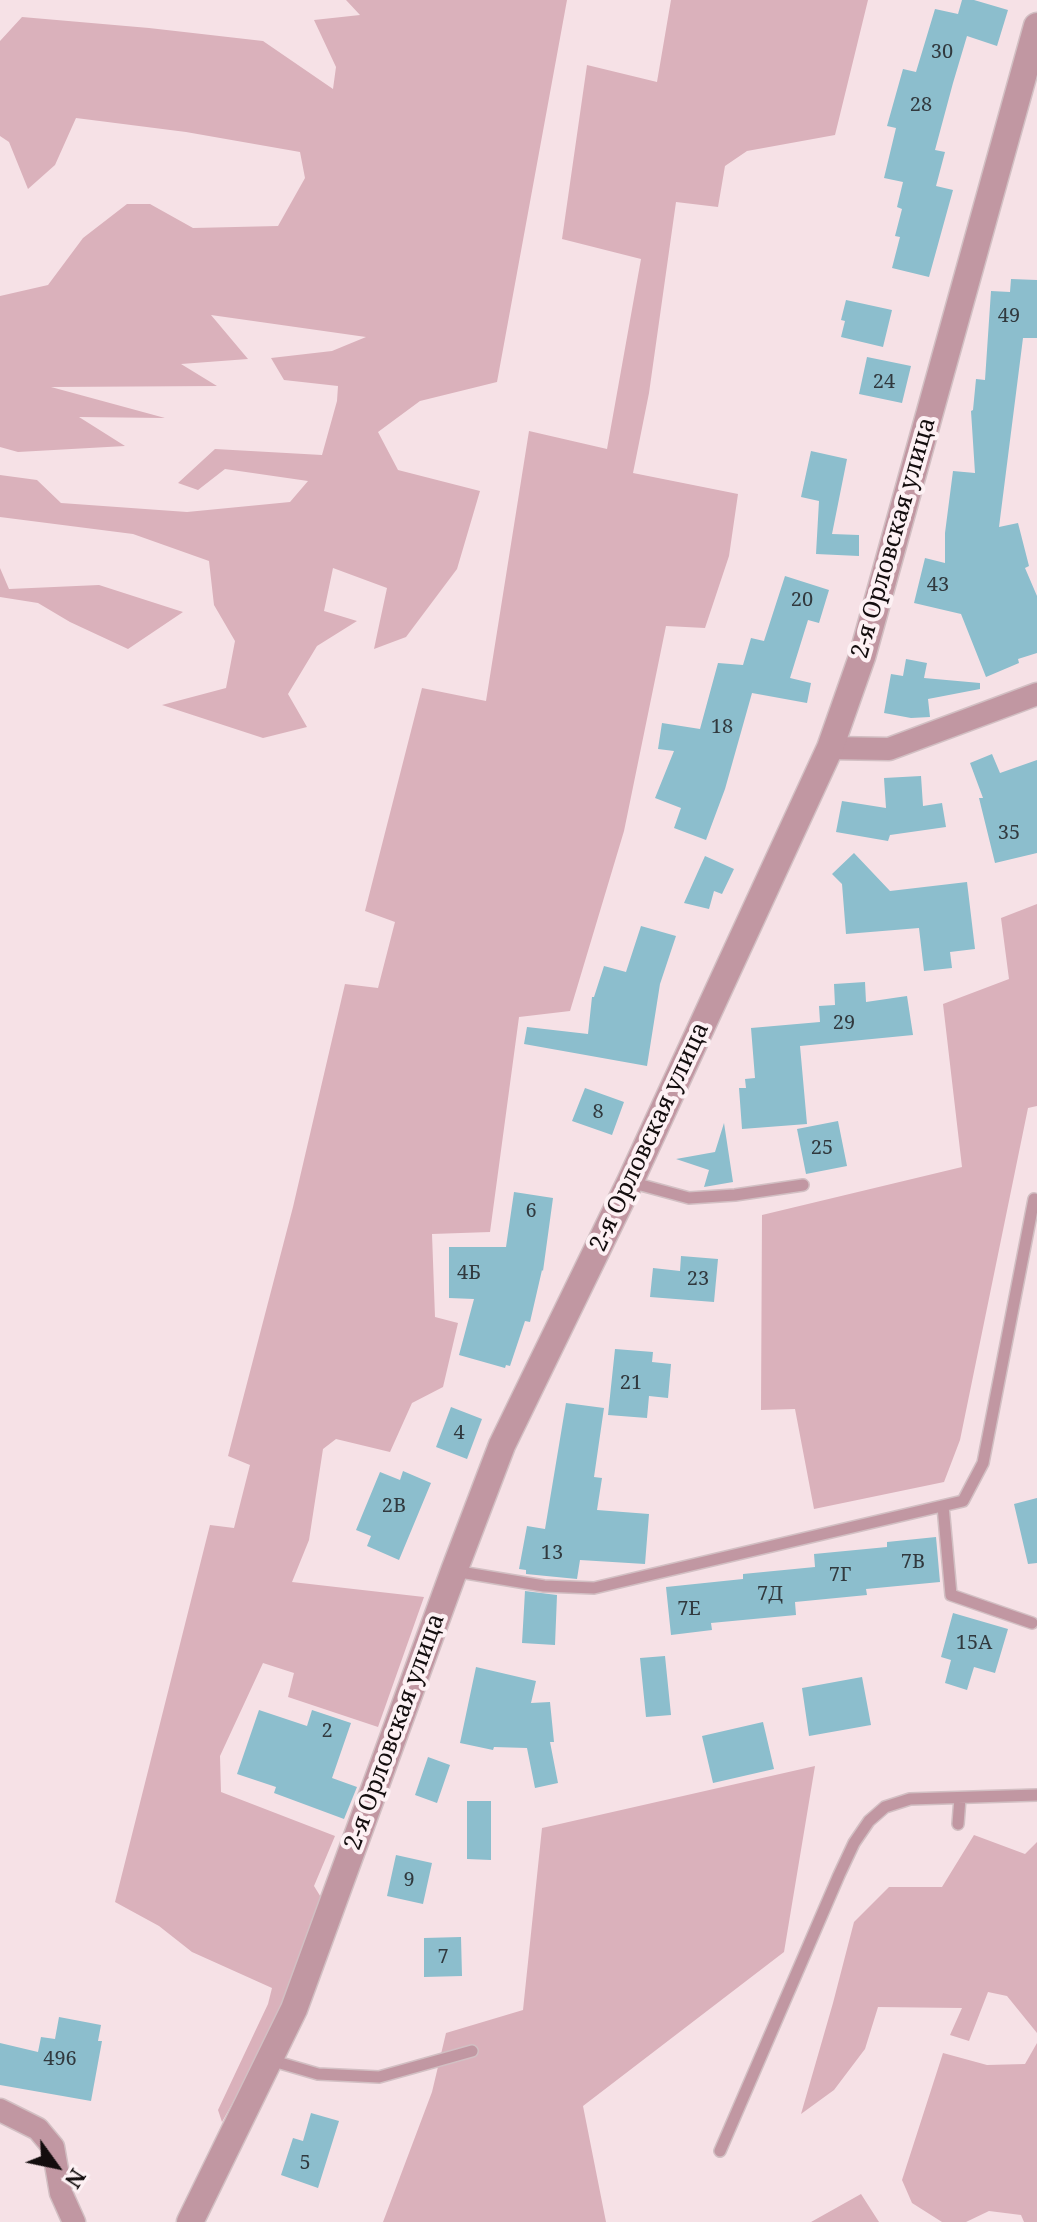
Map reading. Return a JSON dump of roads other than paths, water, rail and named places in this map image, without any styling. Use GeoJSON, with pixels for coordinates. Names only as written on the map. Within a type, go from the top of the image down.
{"type":"FeatureCollection","features":[{"type":"Feature","properties":{"kind":"street","name":"2-я Орловская улица"},"geometry":{"type":"LineString","coordinates":[[190,2222],[294,2009],[502,1445],[630,1182],[830,748],[862,657],[1037,26]]}},
{"type":"Feature","properties":{"kind":"street"},"geometry":{"type":"LineString","coordinates":[[830,748],[889,749],[1037,694]]}},
{"type":"Feature","properties":{"kind":"street"},"geometry":{"type":"LineString","coordinates":[[0,2110],[38,2129],[53,2147],[61,2193],[74,2222]]}},
{"type":"Feature","properties":{"kind":"lane"},"geometry":{"type":"LineString","coordinates":[[630,1182],[689,1198],[803,1185]]}},
{"type":"Feature","properties":{"kind":"lane"},"geometry":{"type":"LineString","coordinates":[[454,1571],[544,1586],[594,1588],[963,1501],[983,1463],[1034,1199]]}},
{"type":"Feature","properties":{"kind":"lane"},"geometry":{"type":"LineString","coordinates":[[943,1506],[951,1595],[1032,1623]]}},
{"type":"Feature","properties":{"kind":"lane"},"geometry":{"type":"LineString","coordinates":[[720,2151],[854,1843],[869,1821],[885,1807],[910,1799],[1037,1795]]}},
{"type":"Feature","properties":{"kind":"lane"},"geometry":{"type":"LineString","coordinates":[[958,1824],[960,1798]]}},
{"type":"Feature","properties":{"kind":"lane"},"geometry":{"type":"LineString","coordinates":[[269,2059],[318,2074],[379,2077],[472,2051]]}}]}
